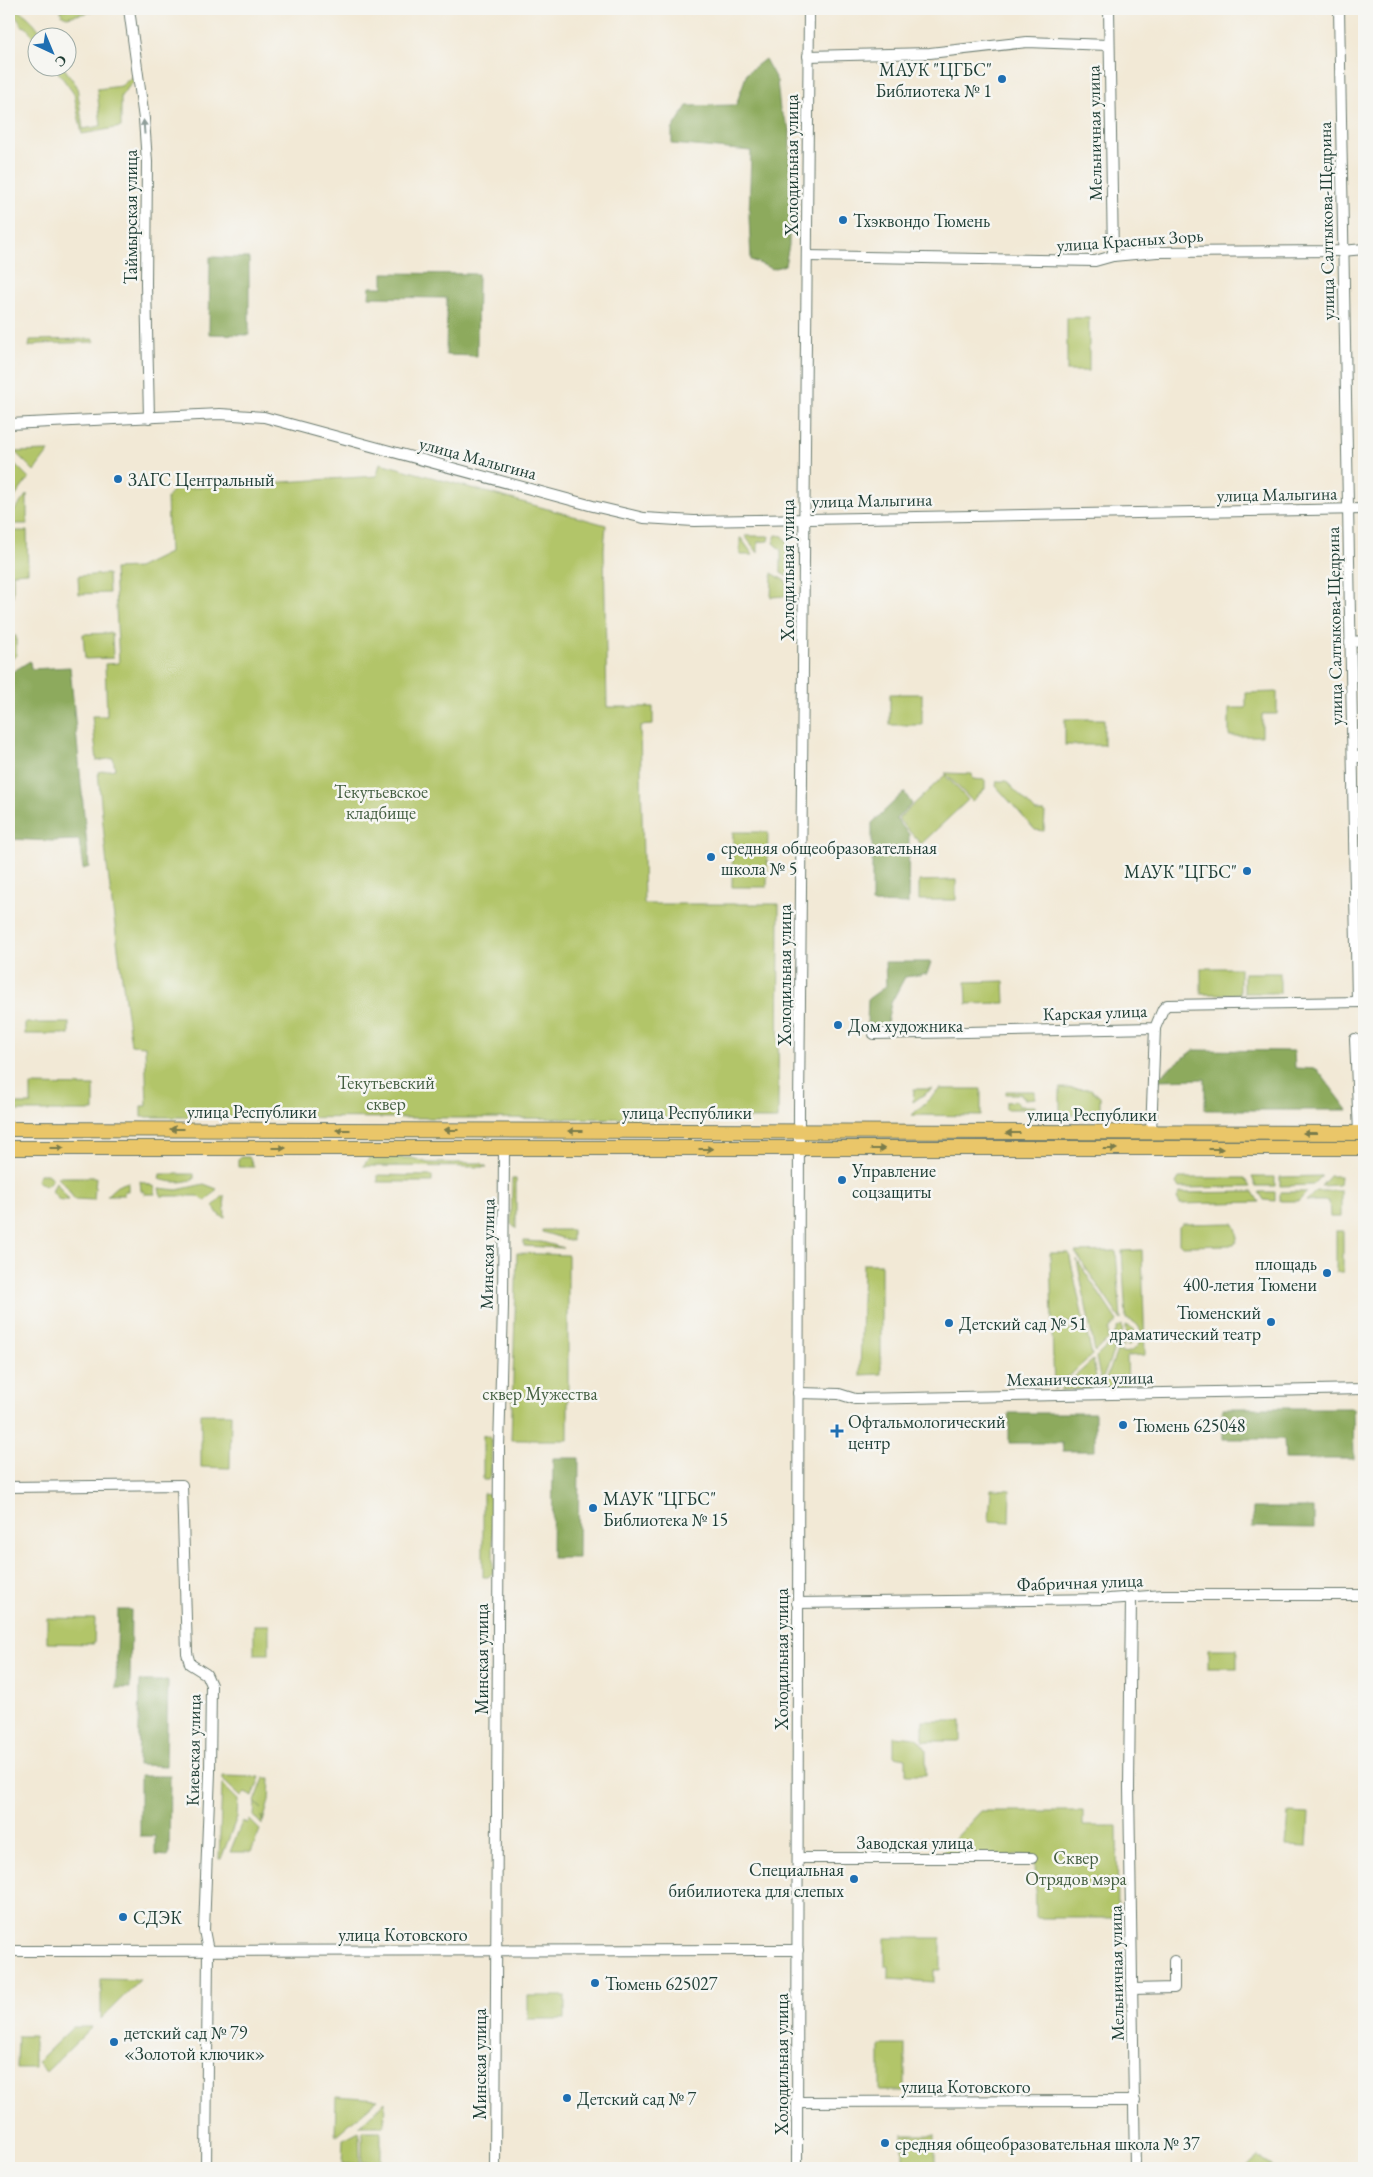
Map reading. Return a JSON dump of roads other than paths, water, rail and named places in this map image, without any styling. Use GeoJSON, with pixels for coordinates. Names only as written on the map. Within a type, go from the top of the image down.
{"type":"FeatureCollection","features":[{"type":"Feature","properties":{"kind":"main road","name":"улица Республики"},"geometry":{"type":"LineString","coordinates":[[9,1129],[1362,1133]]}},
{"type":"Feature","properties":{"kind":"main road","name":"улица Республики"},"geometry":{"type":"LineString","coordinates":[[9,1148],[1364,1148]]}},
{"type":"Feature","properties":{"kind":"street","name":"Таймырская улица"},"geometry":{"type":"LineString","coordinates":[[129,9],[144,118],[146,284],[154,418]]}},
{"type":"Feature","properties":{"kind":"street","name":"Холодильная улица"},"geometry":{"type":"LineString","coordinates":[[797,2168],[799,1132],[809,9]]}},
{"type":"Feature","properties":{"kind":"street","name":"Мельничная улица"},"geometry":{"type":"LineString","coordinates":[[1109,9],[1108,45],[1113,256]]}},
{"type":"Feature","properties":{"kind":"street","name":"улица Салтыкова-Щедрина"},"geometry":{"type":"LineString","coordinates":[[1339,9],[1350,642],[1361,1002]]}},
{"type":"Feature","properties":{"kind":"street"},"geometry":{"type":"LineString","coordinates":[[808,56],[930,53],[1027,42],[1108,45]]}},
{"type":"Feature","properties":{"kind":"street","name":"улица Красных Зорь"},"geometry":{"type":"LineString","coordinates":[[807,256],[1063,262],[1095,261],[1113,256],[1157,252],[1342,251],[1364,249]]}},
{"type":"Feature","properties":{"kind":"street","name":"улица Малыгина"},"geometry":{"type":"LineString","coordinates":[[154,418],[220,414],[264,417],[585,504],[644,518],[694,521],[1364,509]]}},
{"type":"Feature","properties":{"kind":"street"},"geometry":{"type":"LineString","coordinates":[[9,424],[154,418]]}},
{"type":"Feature","properties":{"kind":"street"},"geometry":{"type":"LineString","coordinates":[[1350,642],[1364,642]]}},
{"type":"Feature","properties":{"kind":"street"},"geometry":{"type":"LineString","coordinates":[[1353,757],[1364,757]]}},
{"type":"Feature","properties":{"kind":"street","name":"Карская улица"},"geometry":{"type":"LineString","coordinates":[[874,1034],[1156,1028],[1163,1009],[1167,1005],[1361,1002]]}},
{"type":"Feature","properties":{"kind":"street"},"geometry":{"type":"LineString","coordinates":[[1150,1133],[1156,1028]]}},
{"type":"Feature","properties":{"kind":"street"},"geometry":{"type":"LineString","coordinates":[[1355,1039],[1362,1133]]}},
{"type":"Feature","properties":{"kind":"street","name":"Минская улица"},"geometry":{"type":"LineString","coordinates":[[495,2168],[498,1448],[503,1306],[504,1149]]}},
{"type":"Feature","properties":{"kind":"street","name":"Механическая улица"},"geometry":{"type":"LineString","coordinates":[[798,1393],[839,1394],[855,1399],[1364,1389]]}},
{"type":"Feature","properties":{"kind":"street","name":"Киевская улица"},"geometry":{"type":"LineString","coordinates":[[9,1487],[182,1486],[187,1654],[190,1664],[206,1674],[211,1685],[204,1930],[208,1951],[206,2168]]}},
{"type":"Feature","properties":{"kind":"street","name":"Фабричная улица"},"geometry":{"type":"LineString","coordinates":[[798,1603],[898,1603],[1219,1594],[1364,1595]]}},
{"type":"Feature","properties":{"kind":"street","name":"Мельничная улица"},"geometry":{"type":"LineString","coordinates":[[1130,1597],[1129,1788],[1135,2168]]}},
{"type":"Feature","properties":{"kind":"street","name":"Заводская улица"},"geometry":{"type":"LineString","coordinates":[[798,1858],[1032,1858]]}},
{"type":"Feature","properties":{"kind":"street","name":"улица Котовского"},"geometry":{"type":"LineString","coordinates":[[9,1951],[798,1950]]}},
{"type":"Feature","properties":{"kind":"street"},"geometry":{"type":"LineString","coordinates":[[1132,1989],[1174,1988],[1174,1961]]}},
{"type":"Feature","properties":{"kind":"street","name":"улица Котовского"},"geometry":{"type":"LineString","coordinates":[[798,2102],[1135,2101]]}},
{"type":"Feature","properties":{"kind":"place","name":"МАУК \"ЦГБС\" Библиотека № 1"},"geometry":{"type":"Point","coordinates":[1002,79]}},
{"type":"Feature","properties":{"kind":"place","name":"Тхэквондо Тюмень"},"geometry":{"type":"Point","coordinates":[843,220]}},
{"type":"Feature","properties":{"kind":"place","name":"ЗАГС Центральный"},"geometry":{"type":"Point","coordinates":[118,479]}},
{"type":"Feature","properties":{"kind":"place","name":"средняя общеобразовательная школа № 5"},"geometry":{"type":"Point","coordinates":[711,857]}},
{"type":"Feature","properties":{"kind":"place","name":"МАУК \"ЦГБС\""},"geometry":{"type":"Point","coordinates":[1247,871]}},
{"type":"Feature","properties":{"kind":"place","name":"Дом художника"},"geometry":{"type":"Point","coordinates":[838,1025]}},
{"type":"Feature","properties":{"kind":"place","name":"Управление соцзащиты"},"geometry":{"type":"Point","coordinates":[842,1180]}},
{"type":"Feature","properties":{"kind":"place","name":"площадь 400-летия Тюмени"},"geometry":{"type":"Point","coordinates":[1327,1273]}},
{"type":"Feature","properties":{"kind":"place","name":"Тюменский драматический театр"},"geometry":{"type":"Point","coordinates":[1271,1322]}},
{"type":"Feature","properties":{"kind":"place","name":"Детский сад № 51"},"geometry":{"type":"Point","coordinates":[949,1323]}},
{"type":"Feature","properties":{"kind":"place","name":"Тюмень 625048"},"geometry":{"type":"Point","coordinates":[1123,1425]}},
{"type":"Feature","properties":{"kind":"place","name":"Офтальмологический центр"},"geometry":{"type":"Point","coordinates":[837,1431]}},
{"type":"Feature","properties":{"kind":"place","name":"МАУК \"ЦГБС\" Библиотека № 15"},"geometry":{"type":"Point","coordinates":[593,1508]}},
{"type":"Feature","properties":{"kind":"place","name":"Специальная бибилиотека для слепых"},"geometry":{"type":"Point","coordinates":[854,1879]}},
{"type":"Feature","properties":{"kind":"place","name":"СДЭК"},"geometry":{"type":"Point","coordinates":[123,1917]}},
{"type":"Feature","properties":{"kind":"place","name":"Тюмень 625027"},"geometry":{"type":"Point","coordinates":[595,1983]}},
{"type":"Feature","properties":{"kind":"place","name":"детский сад № 79 «Золотой ключик»"},"geometry":{"type":"Point","coordinates":[114,2042]}},
{"type":"Feature","properties":{"kind":"place","name":"Детский сад № 7"},"geometry":{"type":"Point","coordinates":[567,2098]}},
{"type":"Feature","properties":{"kind":"place","name":"средняя общеобразовательная школа № 37"},"geometry":{"type":"Point","coordinates":[885,2143]}},
{"type":"Feature","properties":{"kind":"park label","name":"Текутьевское кладбище"},"geometry":{"type":"Point","coordinates":[381,801]}},
{"type":"Feature","properties":{"kind":"park label","name":"Текутьевский сквер"},"geometry":{"type":"Point","coordinates":[386,1092]}},
{"type":"Feature","properties":{"kind":"park label","name":"сквер Мужества"},"geometry":{"type":"Point","coordinates":[540,1393]}},
{"type":"Feature","properties":{"kind":"park label","name":"Сквер Отрядов мэра"},"geometry":{"type":"Point","coordinates":[1076,1867]}}]}
